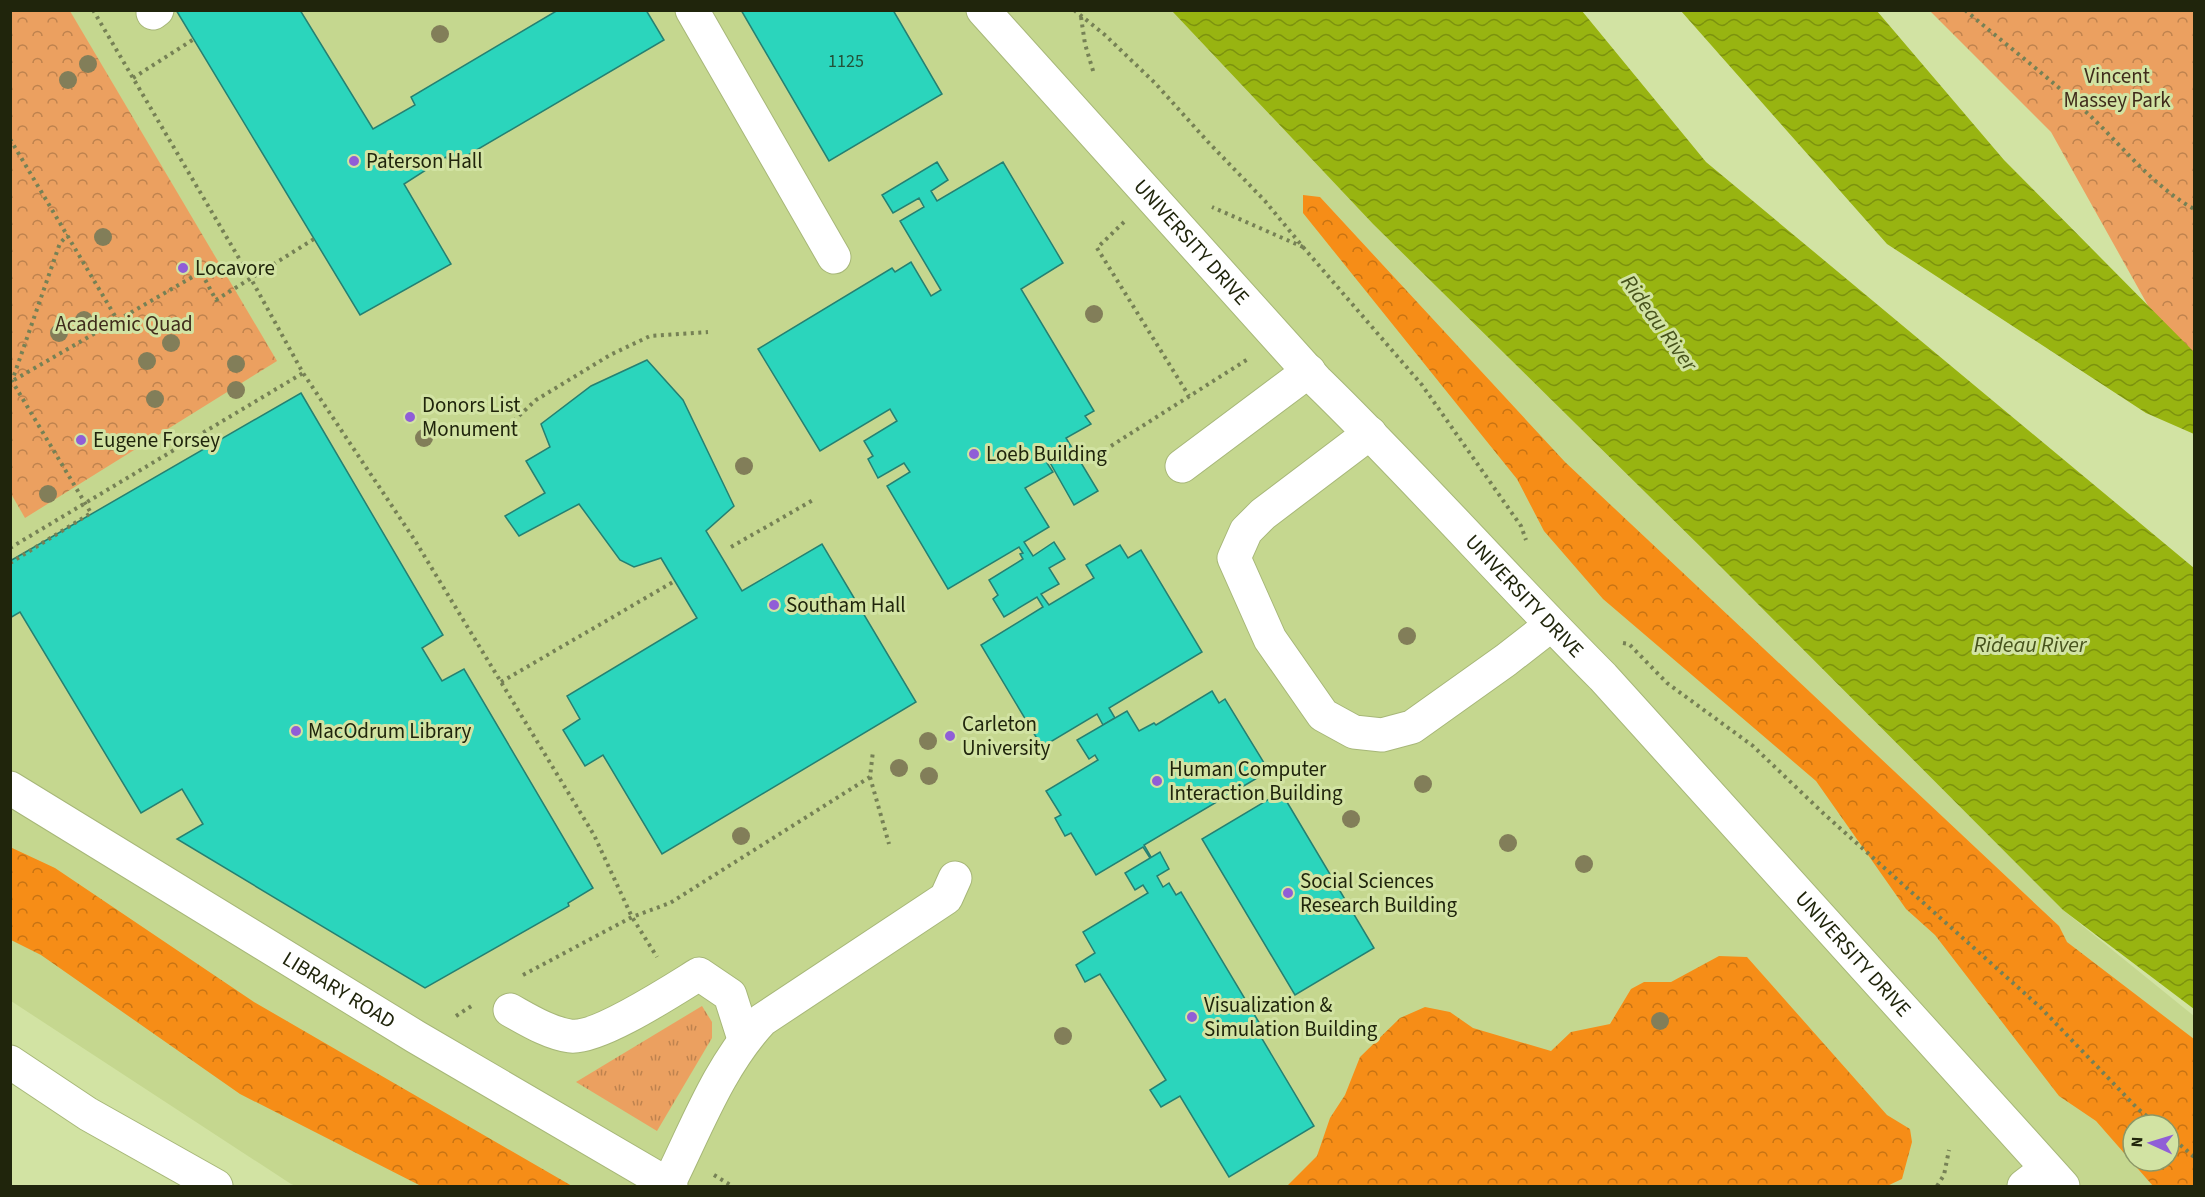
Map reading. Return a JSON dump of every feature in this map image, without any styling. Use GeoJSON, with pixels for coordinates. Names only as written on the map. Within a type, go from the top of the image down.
{"type":"FeatureCollection","features":[{"type":"Feature","properties":{"kind":"street"},"geometry":{"type":"LineString","coordinates":[[692,10],[834,257]]}},
{"type":"Feature","properties":{"kind":"street","name":"UNIVERSITY DRIVE"},"geometry":{"type":"LineString","coordinates":[[983,10],[1309,371],[1611,686],[2044,1181]]}},
{"type":"Feature","properties":{"kind":"street"},"geometry":{"type":"LineString","coordinates":[[1182,466],[1309,371]]}},
{"type":"Feature","properties":{"kind":"street"},"geometry":{"type":"LineString","coordinates":[[1370,433],[1263,514],[1246,531],[1234,558],[1270,639],[1323,716],[1354,732],[1382,735],[1412,727],[1506,660],[1551,624]]}},
{"type":"Feature","properties":{"kind":"street","name":"LIBRARY ROAD"},"geometry":{"type":"LineString","coordinates":[[10,788],[416,1037],[670,1186]]}},
{"type":"Feature","properties":{"kind":"street"},"geometry":{"type":"LineString","coordinates":[[670,1186],[715,1089],[744,1039],[762,1020],[946,898],[955,878]]}},
{"type":"Feature","properties":{"kind":"street"},"geometry":{"type":"LineString","coordinates":[[514,994],[534,1024],[572,1036],[608,1028],[699,975],[730,994],[744,1039]]}},
{"type":"Feature","properties":{"kind":"street"},"geometry":{"type":"LineString","coordinates":[[10,1062],[88,1114],[216,1186]]}},
{"type":"Feature","properties":{"kind":"path"},"geometry":{"type":"LineString","coordinates":[[93,10],[250,277],[303,373],[386,493],[594,835],[632,917],[677,988]]}},
{"type":"Feature","properties":{"kind":"path"},"geometry":{"type":"LineString","coordinates":[[1074,10],[1105,35],[1155,83],[1266,201],[1422,385],[1521,525],[1527,544]]}},
{"type":"Feature","properties":{"kind":"path"},"geometry":{"type":"LineString","coordinates":[[1965,10],[2086,111],[2144,170],[2182,202],[2194,209]]}},
{"type":"Feature","properties":{"kind":"path"},"geometry":{"type":"LineString","coordinates":[[1081,17],[1084,44],[1097,80]]}},
{"type":"Feature","properties":{"kind":"path"},"geometry":{"type":"LineString","coordinates":[[133,78],[194,39]]}},
{"type":"Feature","properties":{"kind":"path"},"geometry":{"type":"LineString","coordinates":[[10,139],[118,321]]}},
{"type":"Feature","properties":{"kind":"path"},"geometry":{"type":"LineString","coordinates":[[1206,204],[1303,247]]}},
{"type":"Feature","properties":{"kind":"path"},"geometry":{"type":"LineString","coordinates":[[1128,219],[1097,248],[1190,396]]}},
{"type":"Feature","properties":{"kind":"path"},"geometry":{"type":"LineString","coordinates":[[11,382],[60,243],[68,235]]}},
{"type":"Feature","properties":{"kind":"path"},"geometry":{"type":"LineString","coordinates":[[11,382],[201,272],[216,300],[314,239]]}},
{"type":"Feature","properties":{"kind":"path"},"geometry":{"type":"LineString","coordinates":[[508,426],[536,400],[610,355],[650,336],[708,332]]}},
{"type":"Feature","properties":{"kind":"path"},"geometry":{"type":"LineString","coordinates":[[1092,458],[1249,359]]}},
{"type":"Feature","properties":{"kind":"path"},"geometry":{"type":"LineString","coordinates":[[10,548],[303,373]]}},
{"type":"Feature","properties":{"kind":"path"},"geometry":{"type":"LineString","coordinates":[[10,563],[91,513],[11,382]]}},
{"type":"Feature","properties":{"kind":"path"},"geometry":{"type":"LineString","coordinates":[[731,547],[815,499]]}},
{"type":"Feature","properties":{"kind":"path"},"geometry":{"type":"LineString","coordinates":[[501,682],[673,582]]}},
{"type":"Feature","properties":{"kind":"path"},"geometry":{"type":"LineString","coordinates":[[1620,643],[1629,644],[1667,683],[1753,746],[1822,813],[2040,1007],[2143,1113]]}},
{"type":"Feature","properties":{"kind":"path"},"geometry":{"type":"LineString","coordinates":[[873,751],[870,777],[889,844]]}},
{"type":"Feature","properties":{"kind":"path"},"geometry":{"type":"LineString","coordinates":[[514,994],[632,917],[670,903],[870,777]]}},
{"type":"Feature","properties":{"kind":"path"},"geometry":{"type":"LineString","coordinates":[[2181,1146],[2194,1157]]}},
{"type":"Feature","properties":{"kind":"path"},"geometry":{"type":"LineString","coordinates":[[1937,1186],[1944,1175],[1949,1150]]}},
{"type":"Feature","properties":{"kind":"path"},"geometry":{"type":"LineString","coordinates":[[709,1170],[719,1180],[732,1186]]}},
{"type":"Feature","properties":{"kind":"shaded area","name":"Carleton University"},"geometry":{"type":"Polygon","coordinates":[[[10,11],[1172,11],[1373,224],[1715,561],[2063,910],[2194,1016],[2194,1186],[296,1186],[11,1001],[10,11]]]}},
{"type":"Feature","properties":{"kind":"green space","name":"Academic Quad"},"geometry":{"type":"Polygon","coordinates":[[[10,11],[70,11],[277,361],[25,518],[10,492],[10,11]]]}},
{"type":"Feature","properties":{"kind":"green space","name":"Vincent Massey Park"},"geometry":{"type":"Polygon","coordinates":[[[1930,11],[2194,11],[2194,388],[2051,132],[1930,11]]]}},
{"type":"Feature","properties":{"kind":"green space"},"geometry":{"type":"Polygon","coordinates":[[[1303,195],[1320,197],[1565,462],[2059,926],[2067,942],[2194,1039],[2194,1186],[2153,1186],[2142,1173],[2181,1173],[2181,1113],[2121,1113],[2121,1150],[2096,1121],[2059,1096],[1935,935],[1906,909],[1816,781],[1603,599],[1544,531],[1517,479],[1303,213],[1303,195]]]}},
{"type":"Feature","properties":{"kind":"green space"},"geometry":{"type":"Polygon","coordinates":[[[10,847],[55,868],[254,1002],[572,1186],[421,1186],[240,1094],[41,955],[11,940],[10,847]]]}},
{"type":"Feature","properties":{"kind":"green space"},"geometry":{"type":"Polygon","coordinates":[[[1719,956],[1747,957],[1887,1115],[1910,1129],[1912,1142],[1902,1179],[1887,1186],[1287,1186],[1317,1156],[1330,1118],[1345,1095],[1360,1057],[1400,1018],[1425,1007],[1450,1012],[1473,1028],[1551,1051],[1571,1032],[1610,1024],[1631,989],[1644,982],[1671,982],[1719,956]]]}},
{"type":"Feature","properties":{"kind":"green space"},"geometry":{"type":"Polygon","coordinates":[[[702,1006],[712,1022],[712,1038],[657,1131],[576,1082],[702,1006]]]}},
{"type":"Feature","properties":{"kind":"water","name":"Rideau River"},"geometry":{"type":"Polygon","coordinates":[[[1172,11],[1582,11],[1706,162],[2194,568],[2194,1009],[2063,910],[1715,561],[1373,224],[1172,11]]]}},
{"type":"Feature","properties":{"kind":"water"},"geometry":{"type":"Polygon","coordinates":[[[1681,11],[1877,11],[2004,160],[2194,352],[2194,434],[2146,413],[1887,244],[1681,11]]]}},
{"type":"Feature","properties":{"kind":"building","name":"Paterson Hall"},"geometry":{"type":"Polygon","coordinates":[[[176,10],[300,10],[373,129],[415,105],[411,97],[558,10],[646,10],[664,40],[451,165],[446,157],[404,184],[451,264],[360,315],[176,10]]]}},
{"type":"Feature","properties":{"kind":"building"},"geometry":{"type":"Polygon","coordinates":[[[741,10],[893,10],[942,94],[829,161],[741,10]]]}},
{"type":"Feature","properties":{"kind":"building","name":"Loeb Building"},"geometry":{"type":"Polygon","coordinates":[[[937,162],[948,180],[931,191],[937,201],[1003,162],[1063,263],[1021,289],[1094,411],[1085,416],[1091,424],[1066,438],[1098,491],[1074,505],[1049,461],[1047,463],[1053,472],[1025,488],[1049,527],[1024,542],[1033,556],[1054,542],[1065,559],[1049,568],[1059,584],[1041,594],[1049,605],[1094,578],[1086,565],[1120,545],[1128,558],[1141,550],[1202,652],[1109,708],[1115,718],[1103,725],[1097,714],[1042,747],[981,645],[1043,607],[1037,597],[1004,617],[993,599],[998,595],[989,580],[1023,559],[1020,554],[1023,553],[1019,547],[948,589],[887,486],[910,472],[904,463],[878,478],[868,459],[873,456],[864,441],[897,421],[890,409],[820,451],[758,349],[892,268],[895,272],[911,262],[931,296],[941,290],[900,221],[924,207],[919,198],[893,213],[882,195],[937,162]]]}},
{"type":"Feature","properties":{"kind":"building","name":"Southam Hall"},"geometry":{"type":"Polygon","coordinates":[[[647,360],[683,400],[734,506],[706,531],[742,591],[822,544],[916,702],[662,854],[603,755],[585,766],[563,730],[580,719],[567,696],[697,618],[661,558],[634,567],[620,560],[579,504],[519,536],[505,516],[545,493],[526,461],[550,447],[541,424],[591,386],[647,360]]]}},
{"type":"Feature","properties":{"kind":"building","name":"MacOdrum Library"},"geometry":{"type":"Polygon","coordinates":[[[301,393],[443,635],[422,648],[442,681],[464,669],[593,888],[568,903],[569,906],[425,988],[177,839],[203,824],[182,789],[141,813],[20,612],[10,618],[10,561],[301,393]]]}},
{"type":"Feature","properties":{"kind":"building","name":"Human Computer Interaction Building"},"geometry":{"type":"Polygon","coordinates":[[[1212,691],[1219,703],[1225,699],[1269,771],[1144,845],[1150,858],[1143,847],[1096,875],[1071,833],[1065,836],[1055,818],[1061,815],[1046,791],[1098,760],[1095,755],[1089,759],[1077,740],[1127,711],[1139,731],[1154,723],[1156,725],[1212,691]]]}},
{"type":"Feature","properties":{"kind":"building","name":"Social Sciences Research Building"},"geometry":{"type":"Polygon","coordinates":[[[1281,792],[1374,948],[1295,995],[1202,839],[1281,792]]]}},
{"type":"Feature","properties":{"kind":"building","name":"Visualization & Simulation Building"},"geometry":{"type":"Polygon","coordinates":[[[1160,852],[1169,869],[1157,876],[1163,887],[1169,883],[1176,895],[1181,892],[1263,1029],[1258,1032],[1314,1126],[1229,1177],[1180,1096],[1161,1107],[1150,1090],[1166,1080],[1100,974],[1085,982],[1076,965],[1095,953],[1083,932],[1148,893],[1143,885],[1135,890],[1125,873],[1160,852]]]}},
{"type":"Feature","properties":{"kind":"place","name":"Paterson Hall"},"geometry":{"type":"Point","coordinates":[354,161]}},
{"type":"Feature","properties":{"kind":"place","name":"Locavore"},"geometry":{"type":"Point","coordinates":[183,268]}},
{"type":"Feature","properties":{"kind":"place","name":"Donors List Monument"},"geometry":{"type":"Point","coordinates":[410,417]}},
{"type":"Feature","properties":{"kind":"place","name":"Eugene Forsey"},"geometry":{"type":"Point","coordinates":[81,440]}},
{"type":"Feature","properties":{"kind":"place","name":"Loeb Building"},"geometry":{"type":"Point","coordinates":[974,454]}},
{"type":"Feature","properties":{"kind":"place","name":"Southam Hall"},"geometry":{"type":"Point","coordinates":[774,605]}},
{"type":"Feature","properties":{"kind":"place","name":"MacOdrum Library"},"geometry":{"type":"Point","coordinates":[296,731]}},
{"type":"Feature","properties":{"kind":"place","name":"Carleton University"},"geometry":{"type":"Point","coordinates":[950,736]}},
{"type":"Feature","properties":{"kind":"place","name":"Human Computer Interaction Building"},"geometry":{"type":"Point","coordinates":[1157,781]}},
{"type":"Feature","properties":{"kind":"place","name":"Social Sciences Research Building"},"geometry":{"type":"Point","coordinates":[1288,893]}},
{"type":"Feature","properties":{"kind":"place","name":"Visualization & Simulation Building"},"geometry":{"type":"Point","coordinates":[1192,1017]}}]}
